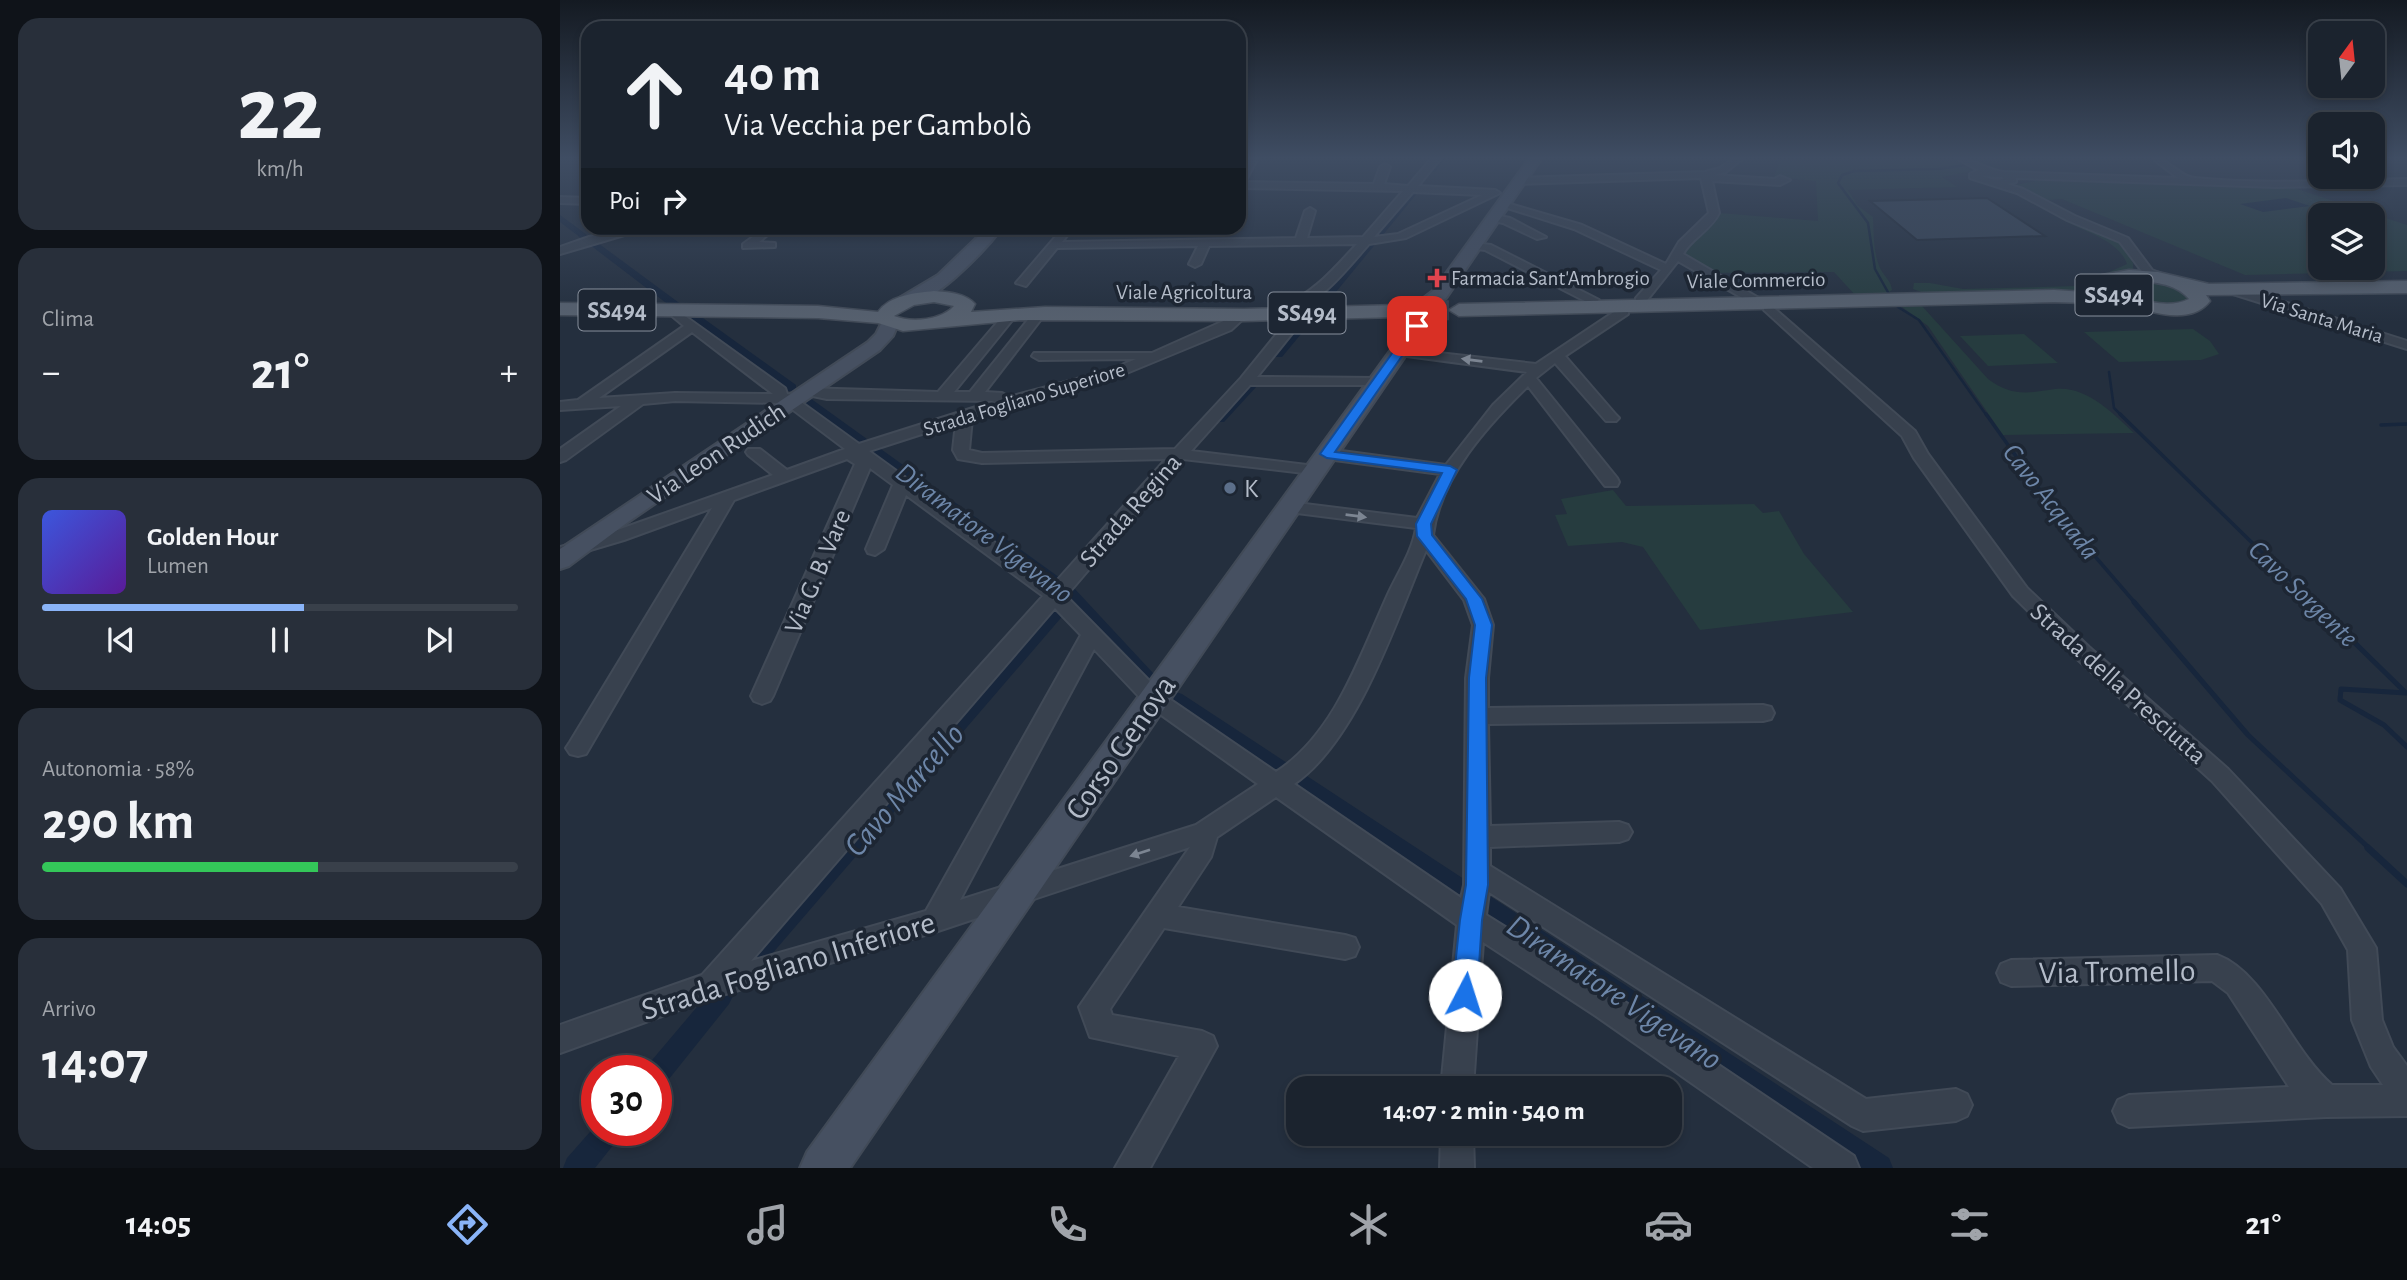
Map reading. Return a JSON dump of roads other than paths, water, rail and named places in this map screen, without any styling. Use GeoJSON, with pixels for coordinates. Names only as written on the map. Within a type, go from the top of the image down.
{"type":"FeatureCollection","features":[{"type":"Feature","properties":{"kind":"main road","name":"Corso Genova"},"geometry":{"type":"LineString","coordinates":[[823,1168],[1496,214]]}},
{"type":"Feature","properties":{"kind":"main road"},"geometry":{"type":"LineString","coordinates":[[874,346],[884,336],[887,310],[930,290],[946,279],[988,235]]}},
{"type":"Feature","properties":{"kind":"main road"},"geometry":{"type":"LineString","coordinates":[[2137,256],[2154,270],[2189,282],[2237,288],[2340,289]]}},
{"type":"Feature","properties":{"kind":"main road"},"geometry":{"type":"LineString","coordinates":[[874,346],[961,313],[960,301],[946,279]]}},
{"type":"Feature","properties":{"kind":"main road","name":"SS494"},"geometry":{"type":"LineString","coordinates":[[1763,305],[2054,296],[2082,293],[2111,281],[2173,282],[2209,290],[2237,291],[2407,287]]}},
{"type":"Feature","properties":{"kind":"main road","name":"SS494"},"geometry":{"type":"LineString","coordinates":[[2111,281],[2110,293],[2124,300]]}},
{"type":"Feature","properties":{"kind":"main road","name":"SS494"},"geometry":{"type":"LineString","coordinates":[[2173,282],[2196,292],[2200,300]]}},
{"type":"Feature","properties":{"kind":"main road","name":"SS494"},"geometry":{"type":"LineString","coordinates":[[2054,296],[2124,300],[2169,308],[2191,307],[2200,300],[2217,294],[2237,291]]}},
{"type":"Feature","properties":{"kind":"main road","name":"Viale Agricoltura"},"geometry":{"type":"LineString","coordinates":[[560,309],[673,311],[697,318],[818,312],[928,297],[960,301],[1011,314]]}},
{"type":"Feature","properties":{"kind":"main road"},"geometry":{"type":"LineString","coordinates":[[1427,314],[1632,306],[1763,305]]}},
{"type":"Feature","properties":{"kind":"main road","name":"Viale Commercio"},"geometry":{"type":"LineString","coordinates":[[1427,314],[1763,305]]}},
{"type":"Feature","properties":{"kind":"main road"},"geometry":{"type":"LineString","coordinates":[[1183,315],[1299,309],[1427,314],[1596,311],[1632,306]]}},
{"type":"Feature","properties":{"kind":"main road"},"geometry":{"type":"LineString","coordinates":[[1183,315],[1237,319],[1299,309]]}},
{"type":"Feature","properties":{"kind":"main road","name":"Viale Agricoltura"},"geometry":{"type":"LineString","coordinates":[[818,312],[886,321],[933,323],[1011,314],[1427,314]]}},
{"type":"Feature","properties":{"kind":"main road","name":"Via Leon Rudich"},"geometry":{"type":"LineString","coordinates":[[565,554],[794,397],[874,346]]}},
{"type":"Feature","properties":{"kind":"street"},"geometry":{"type":"LineString","coordinates":[[1301,240],[1310,214]]}},
{"type":"Feature","properties":{"kind":"street","name":"Strada Regina"},"geometry":{"type":"LineString","coordinates":[[712,985],[1246,381],[1299,309],[1333,278],[1388,214]]}},
{"type":"Feature","properties":{"kind":"street"},"geometry":{"type":"LineString","coordinates":[[1054,245],[1366,240],[1402,236],[1460,214]]}},
{"type":"Feature","properties":{"kind":"street"},"geometry":{"type":"LineString","coordinates":[[1544,214],[1668,269]]}},
{"type":"Feature","properties":{"kind":"street"},"geometry":{"type":"LineString","coordinates":[[1632,306],[1668,269],[1683,244],[1707,224],[1714,214]]}},
{"type":"Feature","properties":{"kind":"street"},"geometry":{"type":"LineString","coordinates":[[2064,214],[2124,240],[2148,272],[2173,282]]}},
{"type":"Feature","properties":{"kind":"street"},"geometry":{"type":"LineString","coordinates":[[1494,218],[1506,220],[1541,237]]}},
{"type":"Feature","properties":{"kind":"street"},"geometry":{"type":"LineString","coordinates":[[560,251],[618,235]]}},
{"type":"Feature","properties":{"kind":"street"},"geometry":{"type":"LineString","coordinates":[[762,235],[747,246],[771,245]]}},
{"type":"Feature","properties":{"kind":"street"},"geometry":{"type":"LineString","coordinates":[[1022,283],[1062,235]]}},
{"type":"Feature","properties":{"kind":"street"},"geometry":{"type":"LineString","coordinates":[[1195,264],[1215,235]]}},
{"type":"Feature","properties":{"kind":"street"},"geometry":{"type":"LineString","coordinates":[[1474,246],[1488,247],[1596,311]]}},
{"type":"Feature","properties":{"kind":"street","name":"Strada della Presciutta"},"geometry":{"type":"LineString","coordinates":[[1678,256],[1763,305],[1909,434],[1920,455],[2020,592],[2082,652],[2220,775],[2331,896],[2362,948],[2367,1020],[2382,1057],[2407,1093]]}},
{"type":"Feature","properties":{"kind":"street"},"geometry":{"type":"LineString","coordinates":[[2111,281],[2138,271],[2137,256]]}},
{"type":"Feature","properties":{"kind":"street","name":"Via Santa Maria"},"geometry":{"type":"LineString","coordinates":[[2237,291],[2407,345]]}},
{"type":"Feature","properties":{"kind":"street","name":"Strada Fogliano Inferiore"},"geometry":{"type":"LineString","coordinates":[[560,1039],[712,985],[935,920],[1205,832],[1303,766],[1333,728],[1353,694],[1450,470],[1498,409],[1534,373],[1557,356],[1596,311]]}},
{"type":"Feature","properties":{"kind":"street"},"geometry":{"type":"LineString","coordinates":[[942,397],[1011,314]]}},
{"type":"Feature","properties":{"kind":"street"},"geometry":{"type":"LineString","coordinates":[[974,397],[1040,314]]}},
{"type":"Feature","properties":{"kind":"street"},"geometry":{"type":"LineString","coordinates":[[1427,314],[1534,373],[1611,482]]}},
{"type":"Feature","properties":{"kind":"street"},"geometry":{"type":"LineString","coordinates":[[582,404],[697,318],[780,391],[794,397],[902,482],[1060,589],[1091,636],[1154,699],[1278,783],[1863,1115],[1956,1105]]}},
{"type":"Feature","properties":{"kind":"street","name":"Strada Fogliano Superiore"},"geometry":{"type":"LineString","coordinates":[[565,554],[862,448],[1024,397],[1112,374],[1237,319]]}},
{"type":"Feature","properties":{"kind":"street"},"geometry":{"type":"LineString","coordinates":[[1039,356],[1158,355]]}},
{"type":"Feature","properties":{"kind":"street"},"geometry":{"type":"LineString","coordinates":[[1557,356],[1611,418]]}},
{"type":"Feature","properties":{"kind":"street"},"geometry":{"type":"LineString","coordinates":[[1246,381],[1377,383]]}},
{"type":"Feature","properties":{"kind":"street"},"geometry":{"type":"LineString","coordinates":[[560,406],[675,397],[1024,397]]}},
{"type":"Feature","properties":{"kind":"street"},"geometry":{"type":"LineString","coordinates":[[560,457],[640,400]]}},
{"type":"Feature","properties":{"kind":"street"},"geometry":{"type":"LineString","coordinates":[[965,415],[961,450],[964,456],[982,458],[1179,454],[1450,470]]}},
{"type":"Feature","properties":{"kind":"street","name":"Via G. B. Vare"},"geometry":{"type":"LineString","coordinates":[[762,696],[864,462],[862,448]]}},
{"type":"Feature","properties":{"kind":"street"},"geometry":{"type":"LineString","coordinates":[[754,452],[785,476]]}},
{"type":"Feature","properties":{"kind":"street"},"geometry":{"type":"LineString","coordinates":[[875,549],[902,482]]}},
{"type":"Feature","properties":{"kind":"street"},"geometry":{"type":"LineString","coordinates":[[578,748],[727,497]]}},
{"type":"Feature","properties":{"kind":"street"},"geometry":{"type":"LineString","coordinates":[[1289,507],[1424,530],[1474,599],[1483,625],[1478,678],[1475,897],[1458,1076]]}},
{"type":"Feature","properties":{"kind":"street"},"geometry":{"type":"LineString","coordinates":[[935,920],[1091,636]]}},
{"type":"Feature","properties":{"kind":"street"},"geometry":{"type":"LineString","coordinates":[[1477,716],[1763,713]]}},
{"type":"Feature","properties":{"kind":"street"},"geometry":{"type":"LineString","coordinates":[[1132,1168],[1202,1046],[1101,1027],[1094,1007],[1202,850],[1205,832]]}},
{"type":"Feature","properties":{"kind":"street"},"geometry":{"type":"LineString","coordinates":[[1477,837],[1619,832]]}},
{"type":"Feature","properties":{"kind":"street"},"geometry":{"type":"LineString","coordinates":[[1475,897],[1606,1006],[1842,1168]]}},
{"type":"Feature","properties":{"kind":"street"},"geometry":{"type":"LineString","coordinates":[[1157,915],[1345,947]]}},
{"type":"Feature","properties":{"kind":"street","name":"Via Tromello"},"geometry":{"type":"LineString","coordinates":[[2011,973],[2217,968],[2238,984],[2302,1081],[2326,1101]]}},
{"type":"Feature","properties":{"kind":"street"},"geometry":{"type":"LineString","coordinates":[[2129,1111],[2326,1101],[2407,1100]]}},
{"type":"Feature","properties":{"kind":"street"},"geometry":{"type":"LineString","coordinates":[[1457,1146],[1457,1168]]}},
{"type":"Feature","properties":{"kind":"waterway","name":"Cavo Marcello"},"geometry":{"type":"LineString","coordinates":[[1376,238],[1396,214]]}},
{"type":"Feature","properties":{"kind":"waterway","name":"Cavo Acquada"},"geometry":{"type":"LineString","coordinates":[[1861,214],[1868,223],[1875,269],[1889,294],[1898,307],[1919,320],[1987,416]]}},
{"type":"Feature","properties":{"kind":"waterway","name":"Diramatore Vigevano"},"geometry":{"type":"LineString","coordinates":[[560,218],[581,234]]}},
{"type":"Feature","properties":{"kind":"waterway","name":"Diramatore Vigevano"},"geometry":{"type":"LineString","coordinates":[[582,235],[588,240]]}},
{"type":"Feature","properties":{"kind":"waterway","name":"Diramatore Vigevano"},"geometry":{"type":"LineString","coordinates":[[590,242],[678,307]]}},
{"type":"Feature","properties":{"kind":"waterway","name":"Cavo Marcello"},"geometry":{"type":"LineString","coordinates":[[1318,307],[1373,242]]}},
{"type":"Feature","properties":{"kind":"waterway","name":"Diramatore Vigevano"},"geometry":{"type":"LineString","coordinates":[[692,315],[792,388]]}},
{"type":"Feature","properties":{"kind":"waterway","name":"Cavo Marcello"},"geometry":{"type":"LineString","coordinates":[[1278,355],[1306,322]]}},
{"type":"Feature","properties":{"kind":"waterway","name":"Cavo Sorgente"},"geometry":{"type":"LineString","coordinates":[[2109,372],[2114,408],[2120,414]]}},
{"type":"Feature","properties":{"kind":"waterway","name":"Cavo Marcello"},"geometry":{"type":"LineString","coordinates":[[1220,419],[1253,384]]}},
{"type":"Feature","properties":{"kind":"waterway","name":"Diramatore Vigevano"},"geometry":{"type":"LineString","coordinates":[[810,402],[1068,591],[1147,677]]}},
{"type":"Feature","properties":{"kind":"waterway","name":"Cavo Acquada"},"geometry":{"type":"LineString","coordinates":[[1986,414],[2050,504],[2136,604]]}},
{"type":"Feature","properties":{"kind":"waterway","name":"Cavo Sorgente"},"geometry":{"type":"LineString","coordinates":[[2120,414],[2315,604]]}},
{"type":"Feature","properties":{"kind":"waterway"},"geometry":{"type":"LineString","coordinates":[[2381,425],[2407,424]]}},
{"type":"Feature","properties":{"kind":"waterway","name":"Cavo Acquada"},"geometry":{"type":"LineString","coordinates":[[2134,602],[2248,735],[2370,849]]}},
{"type":"Feature","properties":{"kind":"waterway","name":"Cavo Sorgente"},"geometry":{"type":"LineString","coordinates":[[2313,602],[2406,693],[2341,689],[2340,700],[2384,725],[2407,747]]}},
{"type":"Feature","properties":{"kind":"waterway","name":"Cavo Marcello"},"geometry":{"type":"LineString","coordinates":[[745,969],[1060,608]]}},
{"type":"Feature","properties":{"kind":"waterway","name":"Diramatore Vigevano"},"geometry":{"type":"LineString","coordinates":[[1176,698],[1879,1168]]}},
{"type":"Feature","properties":{"kind":"waterway","name":"Cavo Acquada"},"geometry":{"type":"LineString","coordinates":[[2368,848],[2407,884]]}},
{"type":"Feature","properties":{"kind":"waterway","name":"Cavo Marcello"},"geometry":{"type":"LineString","coordinates":[[672,1056],[721,996]]}},
{"type":"Feature","properties":{"kind":"waterway","name":"Cavo Marcello"},"geometry":{"type":"LineString","coordinates":[[577,1168],[596,1146]]}},
{"type":"Feature","properties":{"kind":"tunnel"},"geometry":{"type":"LineString","coordinates":[[1399,311],[1459,310]]}},
{"type":"Feature","properties":{"kind":"place","name":"Farmacia Sant'Ambrogio"},"geometry":{"type":"Point","coordinates":[1437,278]}},
{"type":"Feature","properties":{"kind":"place","name":"K"},"geometry":{"type":"Point","coordinates":[1230,488]}}]}
